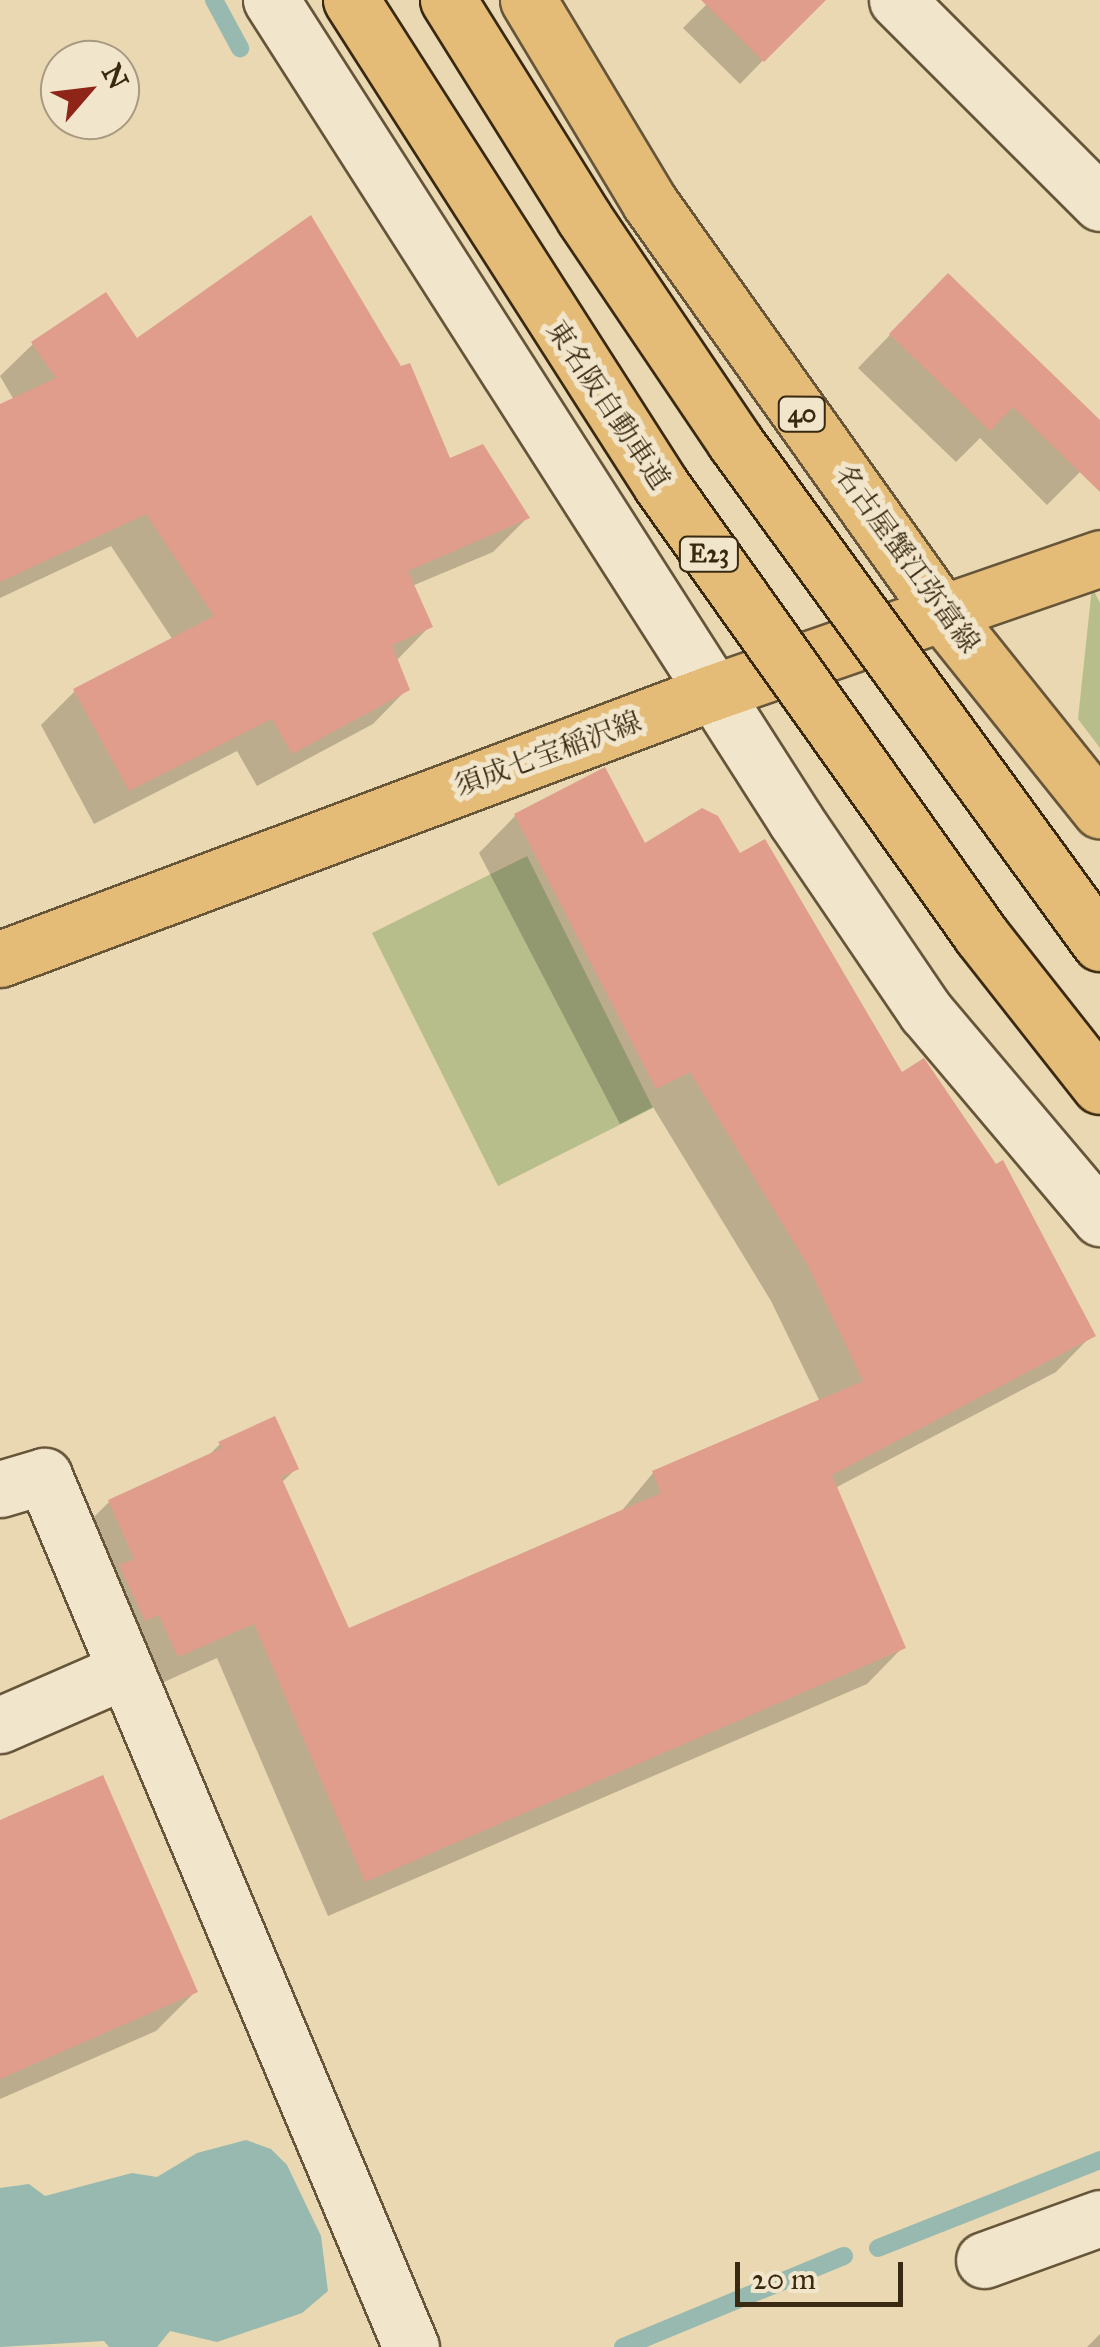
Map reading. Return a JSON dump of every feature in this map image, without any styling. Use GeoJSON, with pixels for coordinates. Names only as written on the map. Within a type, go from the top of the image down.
{"type":"FeatureCollection","features":[{"type":"Feature","properties":{"kind":"main road","name":"東名阪自動車道"},"geometry":{"type":"LineString","coordinates":[[351,0],[514,264],[662,486],[980,935],[1100,1086]]}},
{"type":"Feature","properties":{"kind":"main road"},"geometry":{"type":"LineString","coordinates":[[448,0],[584,218],[735,442],[1100,943]]}},
{"type":"Feature","properties":{"kind":"main road","name":"名古屋蟹江弥富線"},"geometry":{"type":"LineString","coordinates":[[528,0],[650,203],[942,613],[1100,810]]}},
{"type":"Feature","properties":{"kind":"main road","name":"須成七宝稲沢線"},"geometry":{"type":"LineString","coordinates":[[0,959],[711,693],[1100,558]]}},
{"type":"Feature","properties":{"kind":"street"},"geometry":{"type":"LineString","coordinates":[[271,0],[711,693],[926,1012],[1100,1218]]}},
{"type":"Feature","properties":{"kind":"street"},"geometry":{"type":"LineString","coordinates":[[897,0],[1100,202]]}},
{"type":"Feature","properties":{"kind":"street"},"geometry":{"type":"LineString","coordinates":[[0,1489],[44,1476],[411,2347]]}},
{"type":"Feature","properties":{"kind":"street"},"geometry":{"type":"LineString","coordinates":[[0,1725],[126,1670]]}},
{"type":"Feature","properties":{"kind":"street"},"geometry":{"type":"LineString","coordinates":[[984,2260],[1100,2218]]}},
{"type":"Feature","properties":{"kind":"green space"},"geometry":{"type":"Polygon","coordinates":[[[1092,587],[1100,603],[1100,748],[1078,719],[1092,587]]]}},
{"type":"Feature","properties":{"kind":"green space"},"geometry":{"type":"Polygon","coordinates":[[[527,856],[653,1108],[498,1186],[372,933],[527,856]]]}},
{"type":"Feature","properties":{"kind":"water"},"geometry":{"type":"Polygon","coordinates":[[[246,2140],[271,2149],[287,2165],[321,2236],[328,2291],[302,2313],[217,2342],[170,2331],[157,2347],[109,2347],[104,2341],[0,2347],[0,2188],[29,2184],[45,2196],[132,2173],[157,2177],[197,2153],[246,2140]]]}},
{"type":"Feature","properties":{"kind":"building"},"geometry":{"type":"Polygon","coordinates":[[[701,0],[826,0],[764,62],[701,0]]]}},
{"type":"Feature","properties":{"kind":"building"},"geometry":{"type":"Polygon","coordinates":[[[311,215],[401,366],[410,363],[450,458],[483,444],[530,518],[408,571],[433,627],[392,645],[410,690],[292,754],[272,719],[129,791],[73,689],[214,616],[146,514],[0,582],[0,404],[56,378],[31,342],[106,292],[137,338],[311,215]]]}},
{"type":"Feature","properties":{"kind":"building"},"geometry":{"type":"Polygon","coordinates":[[[948,273],[1100,420],[1100,492],[1013,407],[990,431],[889,334],[948,273]]]}},
{"type":"Feature","properties":{"kind":"building"},"geometry":{"type":"Polygon","coordinates":[[[605,767],[645,843],[702,808],[718,816],[740,853],[765,839],[902,1072],[924,1058],[996,1164],[1003,1160],[1096,1336],[832,1475],[906,1648],[365,1882],[254,1624],[178,1657],[159,1615],[145,1621],[119,1565],[134,1559],[108,1500],[222,1448],[218,1442],[275,1416],[299,1469],[281,1477],[349,1628],[661,1493],[652,1471],[863,1381],[807,1264],[690,1072],[656,1089],[514,814],[605,767]]]}},
{"type":"Feature","properties":{"kind":"building"},"geometry":{"type":"Polygon","coordinates":[[[103,1775],[198,1992],[0,2079],[0,1820],[103,1775]]]}},
{"type":"Feature","properties":{"kind":"waterway"},"geometry":{"type":"LineString","coordinates":[[214,0],[240,48]]}},
{"type":"Feature","properties":{"kind":"waterway"},"geometry":{"type":"LineString","coordinates":[[878,2248],[1100,2160]]}},
{"type":"Feature","properties":{"kind":"waterway"},"geometry":{"type":"LineString","coordinates":[[623,2347],[844,2256]]}}]}
